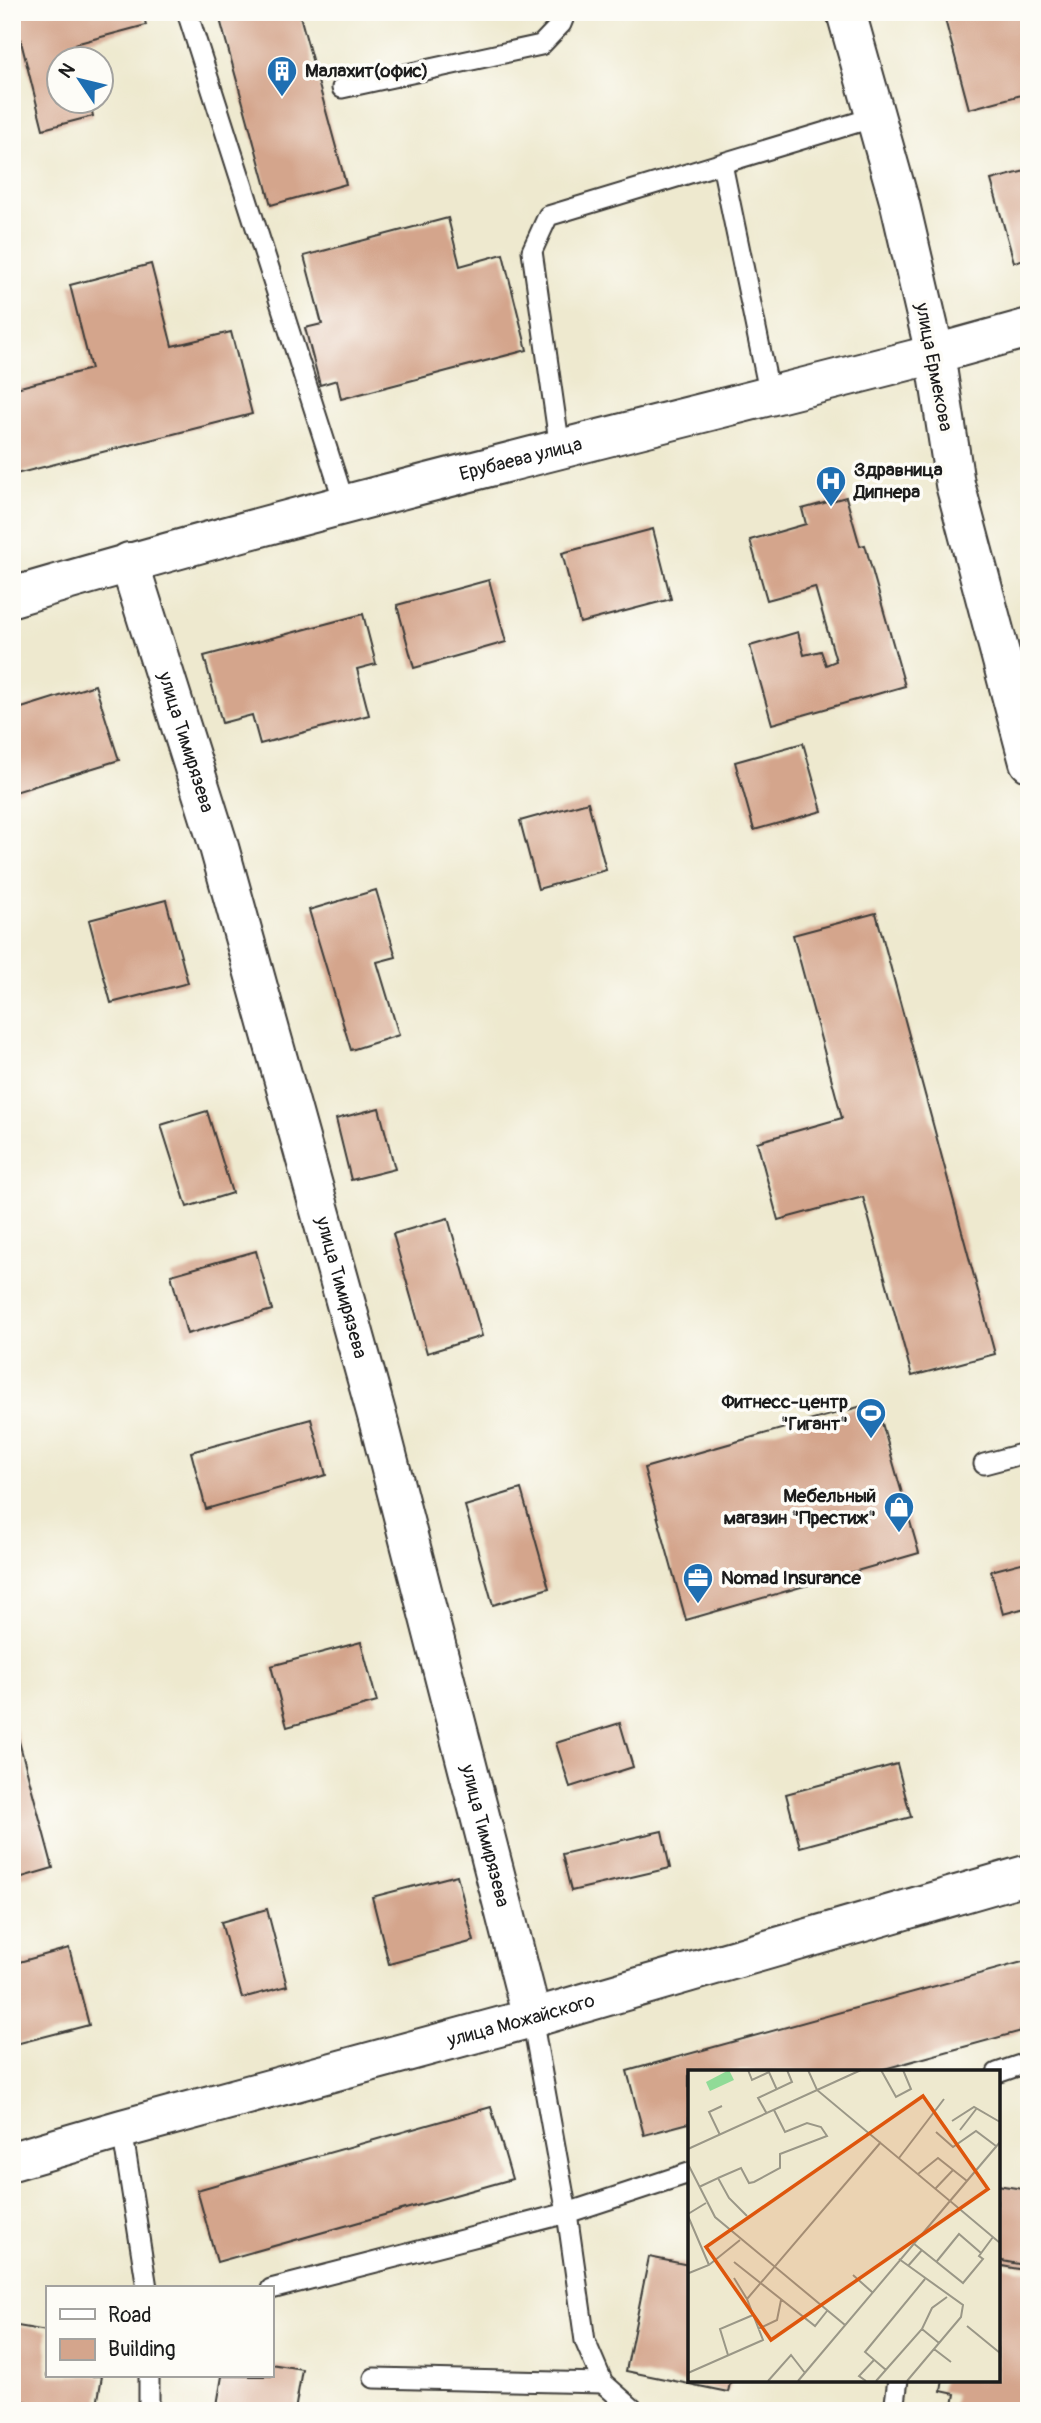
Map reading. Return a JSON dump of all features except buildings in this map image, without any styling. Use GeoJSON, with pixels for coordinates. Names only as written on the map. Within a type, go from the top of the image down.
{"type":"FeatureCollection","features":[{"type":"Feature","properties":{"kind":"street","name":"улица Ермекова"},"geometry":{"type":"LineString","coordinates":[[846,12],[900,204],[934,354],[955,484],[1029,762]]}},
{"type":"Feature","properties":{"kind":"street","name":"Ерубаева улица"},"geometry":{"type":"LineString","coordinates":[[12,597],[129,562],[1029,328]]}},
{"type":"Feature","properties":{"kind":"street","name":"улица Тимирязева"},"geometry":{"type":"LineString","coordinates":[[129,562],[219,847],[376,1409],[532,2018]]}},
{"type":"Feature","properties":{"kind":"street","name":"улица Можайского"},"geometry":{"type":"LineString","coordinates":[[12,2161],[532,2018],[1029,1874]]}},
{"type":"Feature","properties":{"kind":"lane"},"geometry":{"type":"LineString","coordinates":[[187,12],[345,505]]}},
{"type":"Feature","properties":{"kind":"lane"},"geometry":{"type":"LineString","coordinates":[[342,88],[541,45],[561,24],[566,12]]}},
{"type":"Feature","properties":{"kind":"lane"},"geometry":{"type":"LineString","coordinates":[[561,449],[532,251],[548,216],[875,117]]}},
{"type":"Feature","properties":{"kind":"lane"},"geometry":{"type":"LineString","coordinates":[[722,164],[770,396]]}},
{"type":"Feature","properties":{"kind":"lane"},"geometry":{"type":"LineString","coordinates":[[984,1464],[1029,1452]]}},
{"type":"Feature","properties":{"kind":"lane"},"geometry":{"type":"LineString","coordinates":[[532,2018],[567,2213],[585,2341],[603,2383],[635,2411]]}},
{"type":"Feature","properties":{"kind":"lane"},"geometry":{"type":"LineString","coordinates":[[999,2072],[1029,2062]]}},
{"type":"Feature","properties":{"kind":"lane"},"geometry":{"type":"LineString","coordinates":[[122,2129],[147,2286]]}},
{"type":"Feature","properties":{"kind":"lane"},"geometry":{"type":"LineString","coordinates":[[273,2287],[567,2213],[688,2173]]}},
{"type":"Feature","properties":{"kind":"lane"},"geometry":{"type":"LineString","coordinates":[[149,2378],[149,2411]]}},
{"type":"Feature","properties":{"kind":"lane"},"geometry":{"type":"LineString","coordinates":[[374,2378],[603,2383]]}},
{"type":"Feature","properties":{"kind":"lane"},"geometry":{"type":"LineString","coordinates":[[894,2411],[898,2381]]}},
{"type":"Feature","properties":{"kind":"place","name":"Малахит(офис)"},"geometry":{"type":"Point","coordinates":[282,98]}},
{"type":"Feature","properties":{"kind":"place","name":"Здравница Дипнера"},"geometry":{"type":"Point","coordinates":[831,508]}},
{"type":"Feature","properties":{"kind":"place","name":"Фитнесс-центр \"Гигант\""},"geometry":{"type":"Point","coordinates":[871,1440]}},
{"type":"Feature","properties":{"kind":"place","name":"Мебельный магазин \"Престиж\""},"geometry":{"type":"Point","coordinates":[899,1534]}},
{"type":"Feature","properties":{"kind":"place","name":"Nomad Insurance"},"geometry":{"type":"Point","coordinates":[698,1605]}}]}
